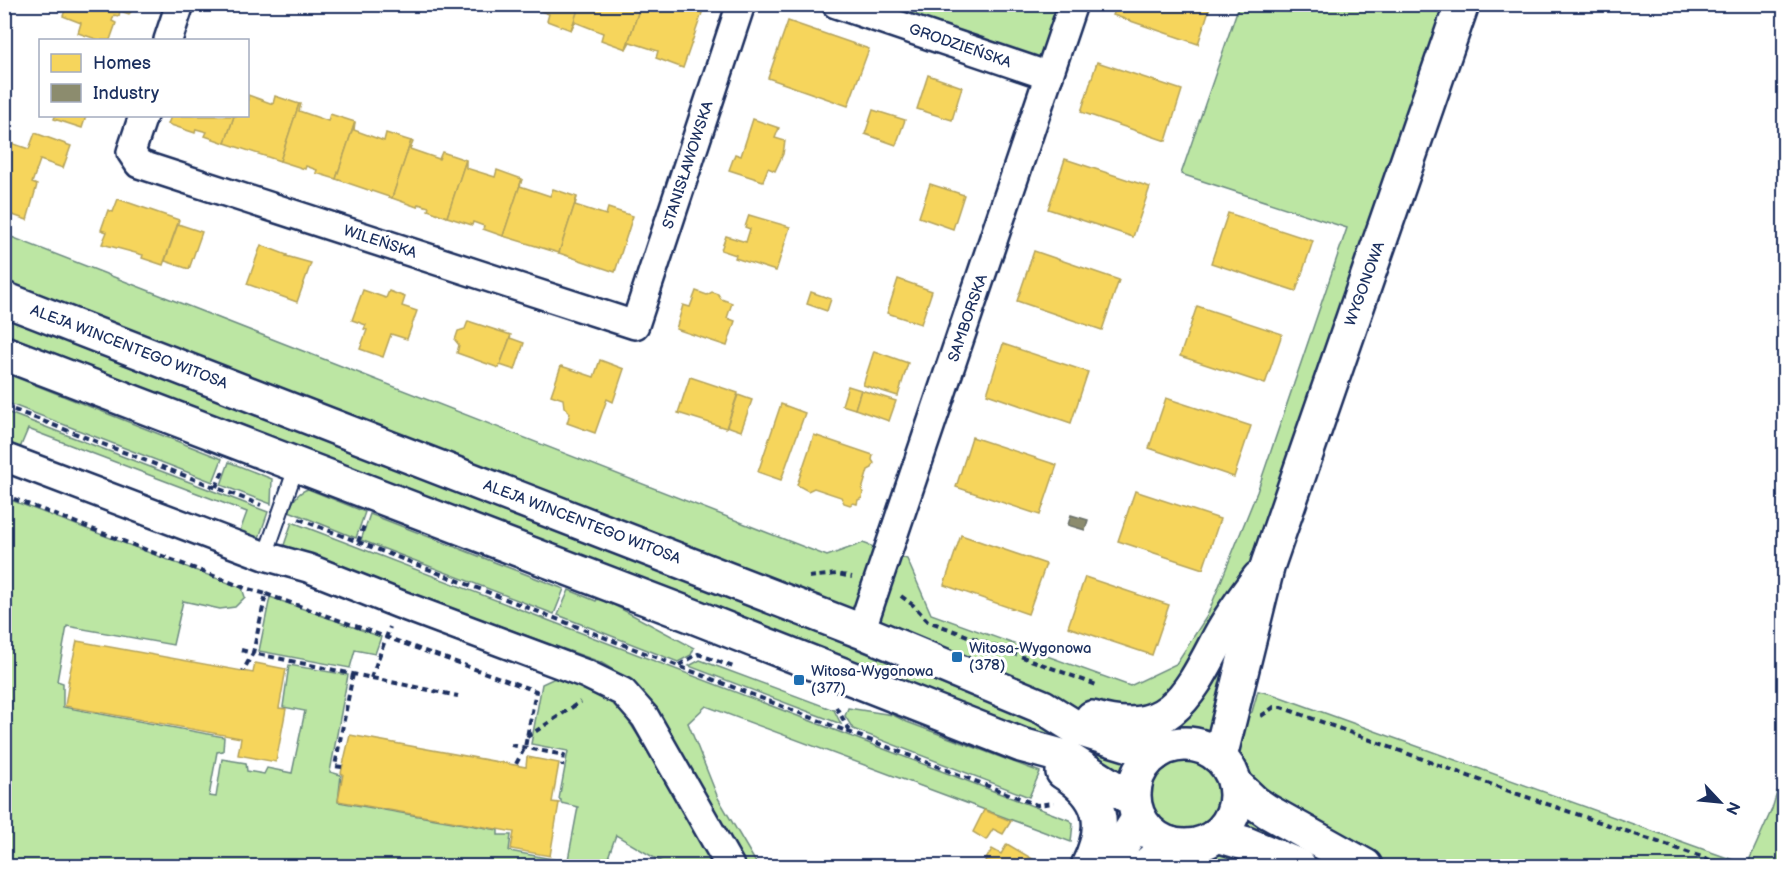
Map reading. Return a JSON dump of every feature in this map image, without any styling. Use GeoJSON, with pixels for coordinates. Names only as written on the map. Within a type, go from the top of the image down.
{"type":"FeatureCollection","features":[{"type":"Feature","properties":{"kind":"street"},"geometry":{"type":"LineString","coordinates":[[168,39],[180,4]]}},
{"type":"Feature","properties":{"kind":"street","name":"STANISŁAWOWSKA"},"geometry":{"type":"LineString","coordinates":[[635,326],[741,4]]}},
{"type":"Feature","properties":{"kind":"street","name":"GRODZIEŃSKA"},"geometry":{"type":"LineString","coordinates":[[836,4],[1049,76]]}},
{"type":"Feature","properties":{"kind":"street","name":"SAMBORSKA"},"geometry":{"type":"LineString","coordinates":[[861,631],[1073,4]]}},
{"type":"Feature","properties":{"kind":"street","name":"WYGONOWA"},"geometry":{"type":"LineString","coordinates":[[1163,750],[1187,730],[1204,702],[1268,564],[1462,4]]}},
{"type":"Feature","properties":{"kind":"street","name":"WILEŃSKA"},"geometry":{"type":"LineString","coordinates":[[143,117],[131,152],[139,164],[635,326]]}},
{"type":"Feature","properties":{"kind":"street","name":"ALEJA WINCENTEGO WITOSA"},"geometry":{"type":"LineString","coordinates":[[4,299],[861,631],[1043,707],[1077,729],[1163,750]]}},
{"type":"Feature","properties":{"kind":"street"},"geometry":{"type":"LineString","coordinates":[[4,353],[693,616],[1021,745],[1065,757],[1135,809],[1146,829],[1170,844],[1196,845],[1217,835],[1229,820],[1234,805],[1228,770]]}},
{"type":"Feature","properties":{"kind":"street"},"geometry":{"type":"LineString","coordinates":[[4,457],[265,556],[308,568],[613,686],[623,692],[645,717],[730,867]]}},
{"type":"Feature","properties":{"kind":"street"},"geometry":{"type":"LineString","coordinates":[[1043,707],[1105,722],[1138,723],[1166,715],[1182,702],[1199,677],[1233,613],[1268,564]]}},
{"type":"Feature","properties":{"kind":"street","name":"WYGONOWA"},"geometry":{"type":"LineString","coordinates":[[1228,770],[1268,564]]}},
{"type":"Feature","properties":{"kind":"street"},"geometry":{"type":"LineString","coordinates":[[1109,867],[1135,809],[1137,780],[1143,765],[1163,750],[1182,744],[1193,744],[1207,749],[1254,802],[1365,867]]}},
{"type":"Feature","properties":{"kind":"street"},"geometry":{"type":"LineString","coordinates":[[1021,745],[1077,780],[1097,807],[1101,819],[1098,845],[1088,867]]}},
{"type":"Feature","properties":{"kind":"street"},"geometry":{"type":"LineString","coordinates":[[1217,835],[1262,850],[1299,867]]}},
{"type":"Feature","properties":{"kind":"street"},"geometry":{"type":"LineString","coordinates":[[1146,867],[1170,844]]}},
{"type":"Feature","properties":{"kind":"lane"},"geometry":{"type":"LineString","coordinates":[[265,556],[297,464]]}},
{"type":"Feature","properties":{"kind":"path"},"geometry":{"type":"LineString","coordinates":[[4,406],[1037,805],[1054,803]]}},
{"type":"Feature","properties":{"kind":"path"},"geometry":{"type":"LineString","coordinates":[[216,487],[228,461]]}},
{"type":"Feature","properties":{"kind":"path"},"geometry":{"type":"LineString","coordinates":[[4,495],[245,588],[536,691],[525,747],[516,765]]}},
{"type":"Feature","properties":{"kind":"path"},"geometry":{"type":"LineString","coordinates":[[358,542],[368,515]]}},
{"type":"Feature","properties":{"kind":"path"},"geometry":{"type":"LineString","coordinates":[[243,671],[253,653],[266,594]]}},
{"type":"Feature","properties":{"kind":"path"},"geometry":{"type":"LineString","coordinates":[[898,594],[913,605],[928,621],[1105,689]]}},
{"type":"Feature","properties":{"kind":"path"},"geometry":{"type":"LineString","coordinates":[[371,678],[399,604]]}},
{"type":"Feature","properties":{"kind":"path"},"geometry":{"type":"LineString","coordinates":[[241,651],[458,696]]}},
{"type":"Feature","properties":{"kind":"path"},"geometry":{"type":"LineString","coordinates":[[679,665],[698,654],[741,670]]}},
{"type":"Feature","properties":{"kind":"path"},"geometry":{"type":"LineString","coordinates":[[342,767],[335,766],[353,674]]}},
{"type":"Feature","properties":{"kind":"path"},"geometry":{"type":"LineString","coordinates":[[527,737],[565,710],[613,686]]}},
{"type":"Feature","properties":{"kind":"path"},"geometry":{"type":"LineString","coordinates":[[827,704],[838,708],[850,732]]}},
{"type":"Feature","properties":{"kind":"path"},"geometry":{"type":"LineString","coordinates":[[1259,717],[1274,707],[1281,707],[1512,792],[1728,867]]}},
{"type":"Feature","properties":{"kind":"path"},"geometry":{"type":"LineString","coordinates":[[511,745],[564,755],[562,766]]}},
{"type":"Feature","properties":{"kind":"green space"},"geometry":{"type":"Polygon","coordinates":[[[904,5],[1073,5],[1049,76],[898,25],[904,5]]]}},
{"type":"Feature","properties":{"kind":"green space"},"geometry":{"type":"Polygon","coordinates":[[[1239,5],[1462,5],[1228,726],[1252,712],[1258,691],[1272,694],[1747,865],[1772,809],[1784,770],[1784,866],[1146,866],[1159,839],[1141,819],[1134,798],[1139,775],[1155,753],[5,299],[4,234],[827,556],[863,543],[907,559],[931,614],[1130,686],[1176,664],[1207,616],[1257,492],[1347,228],[1181,174],[1239,5]]]}},
{"type":"Feature","properties":{"kind":"green space"},"geometry":{"type":"Polygon","coordinates":[[[4,318],[761,610],[1058,732],[1055,739],[5,334],[4,318]]]}},
{"type":"Feature","properties":{"kind":"green space"},"geometry":{"type":"Polygon","coordinates":[[[5,373],[222,459],[213,482],[5,402],[5,373]]]}},
{"type":"Feature","properties":{"kind":"green space"},"geometry":{"type":"Polygon","coordinates":[[[4,411],[268,512],[259,538],[240,531],[247,512],[28,429],[20,448],[5,442],[4,411]]]}},
{"type":"Feature","properties":{"kind":"green space"},"geometry":{"type":"Polygon","coordinates":[[[229,462],[272,479],[271,504],[221,485],[229,462]]]}},
{"type":"Feature","properties":{"kind":"green space"},"geometry":{"type":"Polygon","coordinates":[[[308,489],[365,512],[356,538],[289,511],[301,492],[308,489]]]}},
{"type":"Feature","properties":{"kind":"green space"},"geometry":{"type":"Polygon","coordinates":[[[8,499],[242,588],[245,597],[235,607],[220,609],[183,601],[173,645],[67,626],[57,681],[63,683],[63,707],[224,737],[223,751],[217,752],[209,796],[216,797],[222,759],[246,763],[247,771],[264,774],[267,768],[292,773],[305,711],[283,707],[289,665],[348,675],[330,772],[341,775],[338,802],[498,830],[498,835],[511,835],[509,851],[568,860],[578,807],[561,803],[559,799],[568,751],[531,744],[542,684],[555,678],[565,678],[610,700],[622,711],[652,757],[713,866],[668,866],[616,835],[605,866],[5,866],[4,506],[8,507],[8,499]]]}},
{"type":"Feature","properties":{"kind":"green space"},"geometry":{"type":"Polygon","coordinates":[[[370,514],[564,589],[554,614],[361,540],[370,514]]]}},
{"type":"Feature","properties":{"kind":"green space"},"geometry":{"type":"Polygon","coordinates":[[[292,522],[1069,820],[1073,823],[1071,842],[706,706],[688,723],[718,798],[758,866],[743,866],[650,705],[634,686],[621,676],[600,662],[283,548],[292,522]]]}},
{"type":"Feature","properties":{"kind":"green space"},"geometry":{"type":"Polygon","coordinates":[[[569,590],[596,601],[599,597],[694,648],[691,655],[678,662],[558,615],[569,590]]]}},
{"type":"Feature","properties":{"kind":"green space"},"geometry":{"type":"Polygon","coordinates":[[[270,597],[381,637],[375,654],[355,650],[350,668],[259,651],[270,597]]]}},
{"type":"Feature","properties":{"kind":"green space"},"geometry":{"type":"Polygon","coordinates":[[[700,660],[834,710],[841,724],[689,666],[700,660]]]}},
{"type":"Feature","properties":{"kind":"green space"},"geometry":{"type":"Polygon","coordinates":[[[848,708],[893,715],[1040,772],[1029,797],[853,729],[845,716],[848,708]]]}},
{"type":"Feature","properties":{"kind":"green space"},"geometry":{"type":"Polygon","coordinates":[[[1085,741],[1134,759],[1123,781],[1079,755],[1085,741]]]}},
{"type":"Feature","properties":{"kind":"building: Homes"},"geometry":{"type":"Polygon","coordinates":[[[67,4],[117,4],[121,6],[119,16],[114,15],[112,21],[116,23],[110,39],[96,39],[78,33],[81,23],[63,16],[67,4]]]}},
{"type":"Feature","properties":{"kind":"building: Homes"},"geometry":{"type":"Polygon","coordinates":[[[117,4],[138,4],[129,14],[120,11],[121,6],[117,4]]]}},
{"type":"Feature","properties":{"kind":"building: Homes"},"geometry":{"type":"Polygon","coordinates":[[[521,4],[580,4],[571,30],[547,21],[549,14],[521,4]]]}},
{"type":"Feature","properties":{"kind":"building: Homes"},"geometry":{"type":"Polygon","coordinates":[[[580,4],[641,4],[626,49],[601,40],[603,33],[575,22],[571,30],[580,4]]]}},
{"type":"Feature","properties":{"kind":"building: Homes"},"geometry":{"type":"Polygon","coordinates":[[[641,4],[673,4],[680,7],[681,4],[686,4],[703,10],[683,68],[656,58],[658,51],[630,42],[626,49],[641,4]]]}},
{"type":"Feature","properties":{"kind":"building: Homes"},"geometry":{"type":"Polygon","coordinates":[[[1117,4],[1211,4],[1198,44],[1113,15],[1117,4]]]}},
{"type":"Feature","properties":{"kind":"building: Homes"},"geometry":{"type":"Polygon","coordinates":[[[788,21],[869,49],[848,106],[768,78],[788,21]]]}},
{"type":"Feature","properties":{"kind":"building: Homes"},"geometry":{"type":"Polygon","coordinates":[[[1097,62],[1182,90],[1166,141],[1081,112],[1097,62]]]}},
{"type":"Feature","properties":{"kind":"building: Homes"},"geometry":{"type":"Polygon","coordinates":[[[928,75],[962,87],[952,120],[917,109],[928,75]]]}},
{"type":"Feature","properties":{"kind":"building: Homes"},"geometry":{"type":"Polygon","coordinates":[[[249,95],[273,104],[275,96],[299,104],[280,161],[225,143],[234,117],[249,117],[249,95]]]}},
{"type":"Feature","properties":{"kind":"building: Homes"},"geometry":{"type":"Polygon","coordinates":[[[299,104],[301,104],[299,111],[328,121],[330,114],[355,122],[336,179],[316,173],[317,170],[306,166],[305,169],[280,161],[299,104]]]}},
{"type":"Feature","properties":{"kind":"building: Homes"},"geometry":{"type":"Polygon","coordinates":[[[873,110],[905,120],[896,145],[865,134],[873,110]]]}},
{"type":"Feature","properties":{"kind":"building: Homes"},"geometry":{"type":"Polygon","coordinates":[[[55,117],[86,117],[82,128],[54,119],[55,117]]]}},
{"type":"Feature","properties":{"kind":"building: Homes"},"geometry":{"type":"Polygon","coordinates":[[[171,117],[234,117],[225,143],[205,136],[207,132],[196,129],[195,133],[168,124],[171,117]]]}},
{"type":"Feature","properties":{"kind":"building: Homes"},"geometry":{"type":"Polygon","coordinates":[[[753,119],[779,128],[775,138],[785,141],[783,154],[775,171],[768,168],[763,181],[729,170],[735,154],[741,156],[753,119]]]}},
{"type":"Feature","properties":{"kind":"building: Homes"},"geometry":{"type":"Polygon","coordinates":[[[355,122],[354,130],[384,141],[386,133],[411,141],[392,198],[336,179],[355,122]]]}},
{"type":"Feature","properties":{"kind":"building: Homes"},"geometry":{"type":"Polygon","coordinates":[[[35,133],[71,146],[63,168],[40,160],[32,183],[37,185],[27,220],[4,212],[4,144],[5,141],[29,149],[35,133]]]}},
{"type":"Feature","properties":{"kind":"building: Homes"},"geometry":{"type":"Polygon","coordinates":[[[411,141],[413,142],[410,149],[439,159],[442,152],[466,160],[447,217],[428,210],[429,207],[418,204],[417,207],[392,198],[411,141]]]}},
{"type":"Feature","properties":{"kind":"building: Homes"},"geometry":{"type":"Polygon","coordinates":[[[1065,159],[1150,187],[1133,237],[1048,209],[1065,159]]]}},
{"type":"Feature","properties":{"kind":"building: Homes"},"geometry":{"type":"Polygon","coordinates":[[[466,160],[466,168],[495,177],[497,170],[522,179],[503,236],[483,229],[484,226],[473,222],[472,225],[447,217],[466,160]]]}},
{"type":"Feature","properties":{"kind":"building: Homes"},"geometry":{"type":"Polygon","coordinates":[[[522,179],[520,186],[550,196],[553,189],[577,197],[559,253],[503,236],[522,179]]]}},
{"type":"Feature","properties":{"kind":"building: Homes"},"geometry":{"type":"Polygon","coordinates":[[[930,184],[964,195],[953,229],[919,217],[930,184]]]}},
{"type":"Feature","properties":{"kind":"building: Homes"},"geometry":{"type":"Polygon","coordinates":[[[577,197],[575,205],[606,215],[608,208],[633,216],[615,272],[559,253],[577,197]]]}},
{"type":"Feature","properties":{"kind":"building: Homes"},"geometry":{"type":"Polygon","coordinates":[[[118,199],[179,220],[163,265],[142,258],[143,255],[102,244],[107,232],[101,230],[108,210],[113,212],[118,199]]]}},
{"type":"Feature","properties":{"kind":"building: Homes"},"geometry":{"type":"Polygon","coordinates":[[[1228,213],[1313,241],[1296,291],[1211,263],[1228,213]]]}},
{"type":"Feature","properties":{"kind":"building: Homes"},"geometry":{"type":"Polygon","coordinates":[[[749,215],[790,227],[776,271],[735,258],[736,255],[721,250],[726,236],[746,242],[750,229],[745,227],[749,215]]]}},
{"type":"Feature","properties":{"kind":"building: Homes"},"geometry":{"type":"Polygon","coordinates":[[[178,224],[202,232],[189,269],[165,261],[178,224]]]}},
{"type":"Feature","properties":{"kind":"building: Homes"},"geometry":{"type":"Polygon","coordinates":[[[261,245],[286,256],[311,263],[297,302],[247,284],[261,245]]]}},
{"type":"Feature","properties":{"kind":"building: Homes"},"geometry":{"type":"Polygon","coordinates":[[[1034,251],[1119,280],[1102,330],[1017,301],[1034,251]]]}},
{"type":"Feature","properties":{"kind":"building: Homes"},"geometry":{"type":"Polygon","coordinates":[[[898,279],[932,291],[921,324],[887,313],[898,279]]]}},
{"type":"Feature","properties":{"kind":"building: Homes"},"geometry":{"type":"Polygon","coordinates":[[[363,290],[386,298],[389,291],[405,297],[402,306],[417,311],[407,339],[391,334],[383,357],[360,349],[367,330],[364,329],[366,325],[352,320],[363,290]]]}},
{"type":"Feature","properties":{"kind":"building: Homes"},"geometry":{"type":"Polygon","coordinates":[[[696,291],[707,295],[712,292],[718,294],[721,299],[732,303],[727,318],[735,321],[727,346],[676,329],[683,305],[690,307],[696,291]]]}},
{"type":"Feature","properties":{"kind":"building: Homes"},"geometry":{"type":"Polygon","coordinates":[[[811,292],[831,299],[827,311],[807,304],[811,292]]]}},
{"type":"Feature","properties":{"kind":"building: Homes"},"geometry":{"type":"Polygon","coordinates":[[[1197,306],[1282,334],[1265,384],[1180,356],[1197,306]]]}},
{"type":"Feature","properties":{"kind":"building: Homes"},"geometry":{"type":"Polygon","coordinates":[[[468,321],[511,335],[499,368],[457,353],[459,345],[455,340],[458,331],[465,329],[468,321]]]}},
{"type":"Feature","properties":{"kind":"building: Homes"},"geometry":{"type":"Polygon","coordinates":[[[510,338],[524,343],[515,370],[500,365],[510,338]]]}},
{"type":"Feature","properties":{"kind":"building: Homes"},"geometry":{"type":"Polygon","coordinates":[[[1003,344],[1088,372],[1071,423],[987,394],[1003,344]]]}},
{"type":"Feature","properties":{"kind":"building: Homes"},"geometry":{"type":"Polygon","coordinates":[[[874,351],[908,363],[898,396],[863,385],[874,351]]]}},
{"type":"Feature","properties":{"kind":"building: Homes"},"geometry":{"type":"Polygon","coordinates":[[[600,360],[624,369],[613,402],[607,399],[595,433],[567,423],[570,413],[564,407],[563,399],[551,395],[561,366],[594,377],[600,360]]]}},
{"type":"Feature","properties":{"kind":"building: Homes"},"geometry":{"type":"Polygon","coordinates":[[[690,377],[738,393],[726,428],[678,413],[690,377]]]}},
{"type":"Feature","properties":{"kind":"building: Homes"},"geometry":{"type":"Polygon","coordinates":[[[848,386],[861,390],[855,409],[842,405],[848,386]]]}},
{"type":"Feature","properties":{"kind":"building: Homes"},"geometry":{"type":"Polygon","coordinates":[[[861,390],[896,401],[889,421],[855,409],[861,390]]]}},
{"type":"Feature","properties":{"kind":"building: Homes"},"geometry":{"type":"Polygon","coordinates":[[[738,395],[752,400],[741,431],[727,426],[738,395]]]}},
{"type":"Feature","properties":{"kind":"building: Homes"},"geometry":{"type":"Polygon","coordinates":[[[1166,398],[1251,426],[1234,477],[1149,448],[1166,398]]]}},
{"type":"Feature","properties":{"kind":"building: Homes"},"geometry":{"type":"Polygon","coordinates":[[[781,404],[805,413],[781,480],[758,472],[781,404]]]}},
{"type":"Feature","properties":{"kind":"building: Homes"},"geometry":{"type":"Polygon","coordinates":[[[814,435],[873,455],[874,463],[868,470],[862,498],[857,504],[850,505],[844,503],[841,497],[814,488],[808,491],[797,485],[814,435]]]}},
{"type":"Feature","properties":{"kind":"building: Homes"},"geometry":{"type":"Polygon","coordinates":[[[972,437],[1057,465],[1040,515],[956,487],[972,437]]]}},
{"type":"Feature","properties":{"kind":"building: Homes"},"geometry":{"type":"Polygon","coordinates":[[[1135,491],[1220,519],[1203,569],[1118,541],[1135,491]]]}},
{"type":"Feature","properties":{"kind":"building: Homes"},"geometry":{"type":"Polygon","coordinates":[[[961,535],[1046,564],[1028,614],[944,585],[961,535]]]}},
{"type":"Feature","properties":{"kind":"building: Homes"},"geometry":{"type":"Polygon","coordinates":[[[1085,577],[1169,605],[1152,655],[1068,627],[1085,577]]]}},
{"type":"Feature","properties":{"kind":"building: Homes"},"geometry":{"type":"Polygon","coordinates":[[[77,641],[253,673],[255,663],[286,669],[279,708],[286,709],[276,762],[238,755],[241,738],[65,706],[77,641]]]}},
{"type":"Feature","properties":{"kind":"building: Homes"},"geometry":{"type":"Polygon","coordinates":[[[350,735],[526,767],[527,757],[559,763],[552,802],[559,803],[550,856],[511,849],[514,832],[338,801],[343,774],[341,773],[350,735]]]}},
{"type":"Feature","properties":{"kind":"building: Homes"},"geometry":{"type":"Polygon","coordinates":[[[984,810],[1011,821],[1003,834],[993,829],[986,840],[973,832],[984,810]]]}},
{"type":"Feature","properties":{"kind":"building: Homes"},"geometry":{"type":"Polygon","coordinates":[[[1007,844],[1036,861],[1033,866],[995,866],[985,861],[992,849],[1001,854],[1007,844]]]}},
{"type":"Feature","properties":{"kind":"building: Industry"},"geometry":{"type":"Polygon","coordinates":[[[1071,515],[1088,520],[1085,530],[1068,525],[1071,515]]]}},
{"type":"Feature","properties":{"kind":"place","name":"Witosa-Wygonowa (378)"},"geometry":{"type":"Point","coordinates":[957,657]}},
{"type":"Feature","properties":{"kind":"place","name":"Witosa-Wygonowa (377)"},"geometry":{"type":"Point","coordinates":[799,680]}}]}
